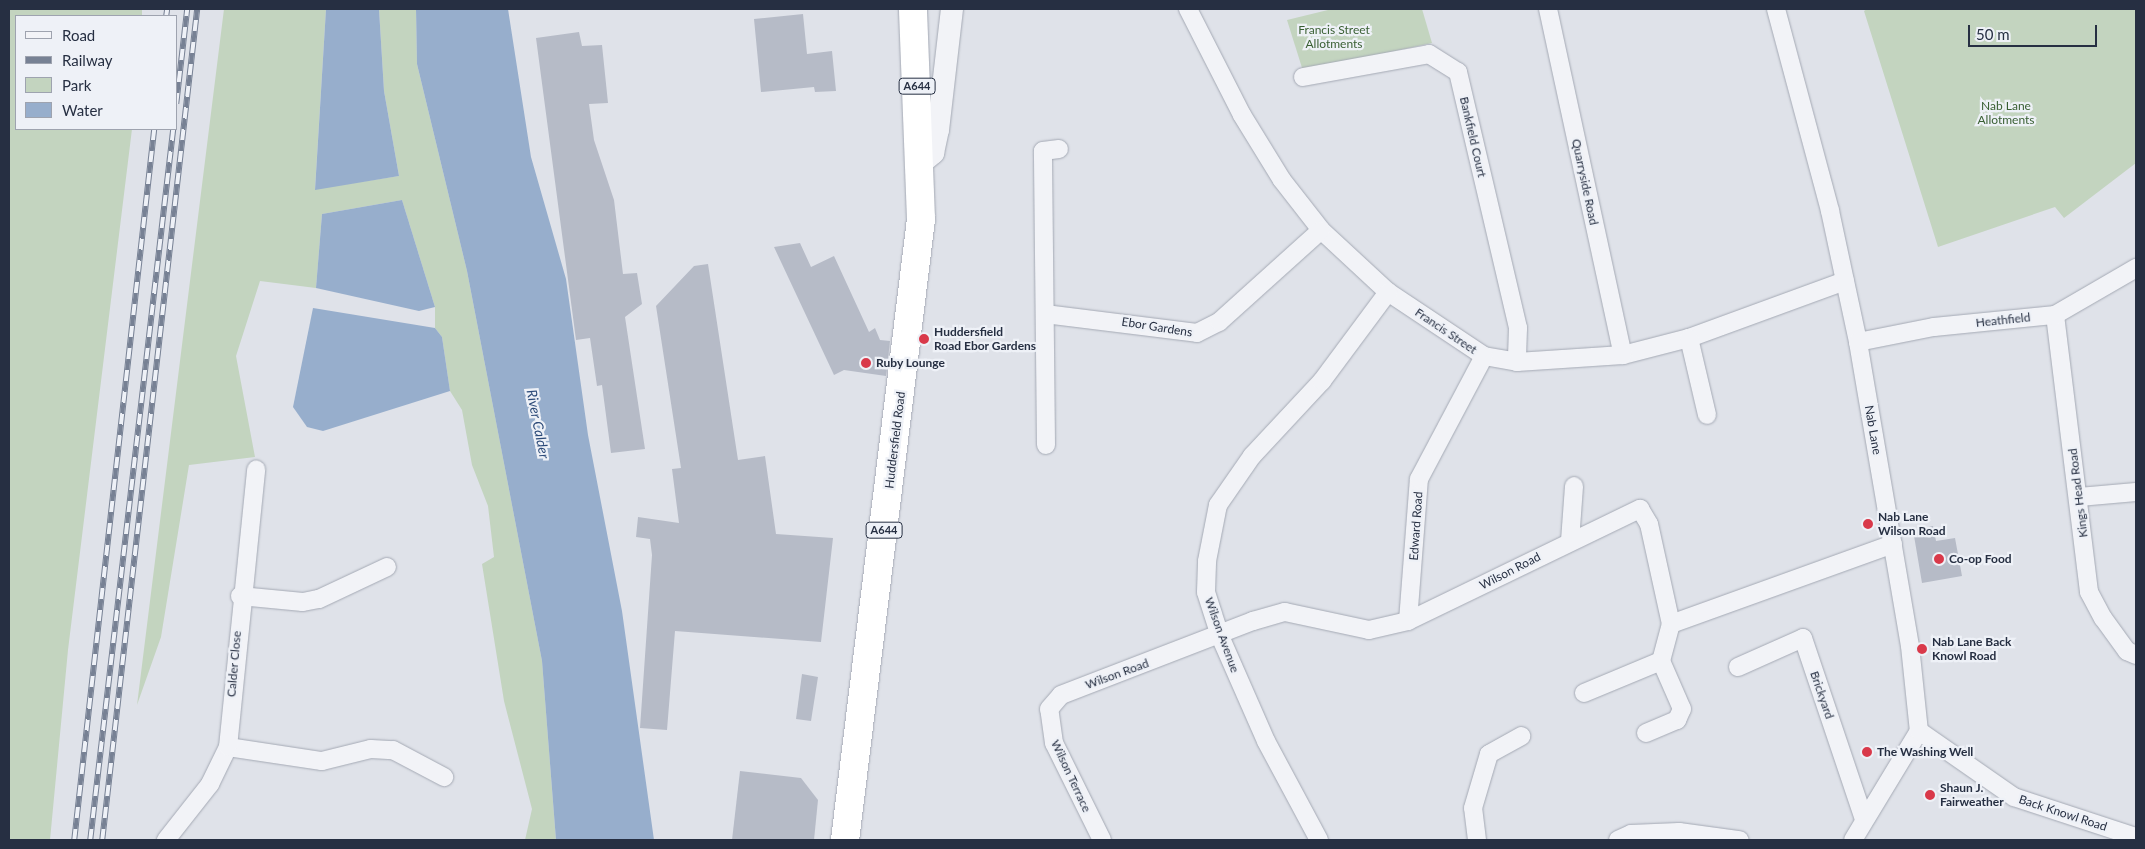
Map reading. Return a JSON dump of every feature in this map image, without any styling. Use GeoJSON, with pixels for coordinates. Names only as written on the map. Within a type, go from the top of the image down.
{"type":"FeatureCollection","features":[{"type":"Feature","properties":{"kind":"highway","name":"Huddersfield Road"},"geometry":{"type":"LineString","coordinates":[[844,840],[918,251],[921,163],[913,9]]}},
{"type":"Feature","properties":{"kind":"street"},"geometry":{"type":"LineString","coordinates":[[921,163],[933,153],[938,130],[952,9]]}},
{"type":"Feature","properties":{"kind":"street","name":"Francis Street"},"geometry":{"type":"LineString","coordinates":[[1188,9],[1242,115],[1282,180],[1321,230],[1388,292],[1484,356],[1517,362],[1623,355],[1689,338],[1845,281]]}},
{"type":"Feature","properties":{"kind":"street","name":"Quarryside Road"},"geometry":{"type":"LineString","coordinates":[[1548,9],[1623,355]]}},
{"type":"Feature","properties":{"kind":"street","name":"Nab Lane"},"geometry":{"type":"LineString","coordinates":[[1776,9],[1845,281],[1858,342],[1893,544],[1919,731]]}},
{"type":"Feature","properties":{"kind":"street","name":"Bankfield Court"},"geometry":{"type":"LineString","coordinates":[[1303,77],[1429,54],[1458,72],[1518,328],[1517,362]]}},
{"type":"Feature","properties":{"kind":"street"},"geometry":{"type":"LineString","coordinates":[[1046,445],[1043,151],[1059,149]]}},
{"type":"Feature","properties":{"kind":"street","name":"Ebor Gardens"},"geometry":{"type":"LineString","coordinates":[[1045,314],[1197,334],[1220,322],[1321,230]]}},
{"type":"Feature","properties":{"kind":"street","name":"Heathfield"},"geometry":{"type":"LineString","coordinates":[[1858,342],[1934,327],[2055,315],[2136,268]]}},
{"type":"Feature","properties":{"kind":"street","name":"Wilson Avenue"},"geometry":{"type":"LineString","coordinates":[[1319,840],[1266,741],[1220,636],[1206,592],[1207,561],[1218,505],[1252,456],[1322,380],[1388,292]]}},
{"type":"Feature","properties":{"kind":"street","name":"Kings Head Road"},"geometry":{"type":"LineString","coordinates":[[2055,315],[2079,497],[2088,592],[2102,618],[2127,651],[2136,655]]}},
{"type":"Feature","properties":{"kind":"street"},"geometry":{"type":"LineString","coordinates":[[1689,338],[1707,415]]}},
{"type":"Feature","properties":{"kind":"street","name":"Edward Road"},"geometry":{"type":"LineString","coordinates":[[1408,621],[1419,478],[1484,356]]}},
{"type":"Feature","properties":{"kind":"street","name":"Calder Close"},"geometry":{"type":"LineString","coordinates":[[166,840],[210,784],[228,747],[240,596],[256,469]]}},
{"type":"Feature","properties":{"kind":"street"},"geometry":{"type":"LineString","coordinates":[[1570,541],[1574,486]]}},
{"type":"Feature","properties":{"kind":"street"},"geometry":{"type":"LineString","coordinates":[[2079,497],[2136,492]]}},
{"type":"Feature","properties":{"kind":"street","name":"Wilson Road"},"geometry":{"type":"LineString","coordinates":[[1048,709],[1061,695],[1285,612],[1369,630],[1408,621],[1570,541],[1640,509],[1649,524],[1671,624]]}},
{"type":"Feature","properties":{"kind":"street"},"geometry":{"type":"LineString","coordinates":[[1646,733],[1677,720],[1682,709],[1661,661],[1671,624],[1893,544]]}},
{"type":"Feature","properties":{"kind":"street"},"geometry":{"type":"LineString","coordinates":[[240,596],[303,602],[319,599],[387,567]]}},
{"type":"Feature","properties":{"kind":"street","name":"Brickyard"},"geometry":{"type":"LineString","coordinates":[[1738,667],[1803,638],[1864,819]]}},
{"type":"Feature","properties":{"kind":"street"},"geometry":{"type":"LineString","coordinates":[[1584,693],[1661,661]]}},
{"type":"Feature","properties":{"kind":"street","name":"Wilson Terrace"},"geometry":{"type":"LineString","coordinates":[[1048,709],[1054,743],[1102,840]]}},
{"type":"Feature","properties":{"kind":"street"},"geometry":{"type":"LineString","coordinates":[[1853,840],[1919,731]]}},
{"type":"Feature","properties":{"kind":"street","name":"Back Knowl Road"},"geometry":{"type":"LineString","coordinates":[[1919,731],[2014,797],[2136,837]]}},
{"type":"Feature","properties":{"kind":"street"},"geometry":{"type":"LineString","coordinates":[[1477,840],[1473,808],[1489,754],[1521,736]]}},
{"type":"Feature","properties":{"kind":"street"},"geometry":{"type":"LineString","coordinates":[[228,747],[322,761],[371,749],[393,750],[444,777]]}},
{"type":"Feature","properties":{"kind":"street"},"geometry":{"type":"LineString","coordinates":[[1618,840],[1631,834],[1679,832],[1739,840]]}},
{"type":"Feature","properties":{"kind":"green space"},"geometry":{"type":"Polygon","coordinates":[[[9,9],[142,9],[142,15],[15,15],[15,130],[132,130],[68,650],[50,840],[9,840],[9,9]]]}},
{"type":"Feature","properties":{"kind":"green space"},"geometry":{"type":"Polygon","coordinates":[[[224,9],[326,9],[315,189],[399,176],[384,91],[379,9],[416,9],[417,64],[467,271],[542,661],[556,840],[525,840],[532,809],[504,701],[482,564],[494,557],[488,506],[472,465],[462,410],[450,391],[442,337],[435,328],[435,307],[402,200],[322,214],[316,288],[260,281],[236,356],[255,457],[189,465],[161,637],[137,705],[224,9]]]}},
{"type":"Feature","properties":{"kind":"green space","name":"Francis Street Allotments"},"geometry":{"type":"Polygon","coordinates":[[[1332,9],[1422,9],[1432,43],[1303,71],[1287,20],[1332,9]]]}},
{"type":"Feature","properties":{"kind":"green space","name":"Nab Lane Allotments"},"geometry":{"type":"Polygon","coordinates":[[[1867,9],[2136,9],[2136,163],[2064,218],[2055,207],[1938,247],[1864,11],[1867,9]]]}},
{"type":"Feature","properties":{"kind":"water"},"geometry":{"type":"Polygon","coordinates":[[[326,9],[379,9],[384,91],[399,176],[315,190],[326,9]]]}},
{"type":"Feature","properties":{"kind":"water","name":"River Calder"},"geometry":{"type":"Polygon","coordinates":[[[416,9],[508,9],[531,157],[566,279],[588,435],[622,611],[654,840],[556,840],[542,661],[467,271],[417,64],[416,9]]]}},
{"type":"Feature","properties":{"kind":"water"},"geometry":{"type":"Polygon","coordinates":[[[402,200],[435,307],[419,311],[316,288],[322,214],[402,200]]]}},
{"type":"Feature","properties":{"kind":"water"},"geometry":{"type":"Polygon","coordinates":[[[313,308],[435,328],[442,337],[450,391],[323,431],[307,427],[293,407],[313,308]]]}},
{"type":"Feature","properties":{"kind":"building"},"geometry":{"type":"Polygon","coordinates":[[[803,14],[807,54],[832,51],[836,91],[815,92],[814,87],[761,92],[754,19],[803,14]]]}},
{"type":"Feature","properties":{"kind":"building"},"geometry":{"type":"Polygon","coordinates":[[[579,32],[582,46],[602,45],[608,103],[589,104],[594,140],[614,200],[623,274],[637,273],[642,304],[625,317],[645,449],[611,453],[602,385],[597,386],[590,338],[576,340],[536,38],[579,32]]]}},
{"type":"Feature","properties":{"kind":"building"},"geometry":{"type":"Polygon","coordinates":[[[800,243],[811,267],[834,256],[869,332],[875,328],[880,340],[890,341],[886,376],[844,370],[834,375],[774,247],[800,243]]]}},
{"type":"Feature","properties":{"kind":"building"},"geometry":{"type":"Polygon","coordinates":[[[708,264],[738,460],[765,456],[776,534],[833,538],[821,642],[675,631],[667,730],[640,728],[652,555],[650,539],[636,537],[638,517],[679,523],[672,469],[681,468],[656,306],[694,266],[708,264]]]}},
{"type":"Feature","properties":{"kind":"building","name":"Co-op Food"},"geometry":{"type":"Polygon","coordinates":[[[1933,526],[1936,541],[1955,538],[1962,576],[1922,583],[1913,530],[1933,526]]]}},
{"type":"Feature","properties":{"kind":"building"},"geometry":{"type":"Polygon","coordinates":[[[802,674],[818,677],[811,721],[796,719],[802,674]]]}},
{"type":"Feature","properties":{"kind":"building"},"geometry":{"type":"Polygon","coordinates":[[[740,771],[801,778],[818,800],[814,840],[732,840],[740,771]]]}},
{"type":"Feature","properties":{"kind":"railway"},"geometry":{"type":"LineString","coordinates":[[166,15],[167,9]]}},
{"type":"Feature","properties":{"kind":"railway"},"geometry":{"type":"LineString","coordinates":[[178,87],[187,9]]}},
{"type":"Feature","properties":{"kind":"railway"},"geometry":{"type":"LineString","coordinates":[[102,840],[197,9]]}},
{"type":"Feature","properties":{"kind":"railway"},"geometry":{"type":"LineString","coordinates":[[74,840],[154,130]]}},
{"type":"Feature","properties":{"kind":"railway"},"geometry":{"type":"LineString","coordinates":[[90,840],[173,130]]}},
{"type":"Feature","properties":{"kind":"place","name":"Huddersfield Road Ebor Gardens"},"geometry":{"type":"Point","coordinates":[924,339]}},
{"type":"Feature","properties":{"kind":"place","name":"Ruby Lounge"},"geometry":{"type":"Point","coordinates":[866,363]}},
{"type":"Feature","properties":{"kind":"place","name":"Nab Lane Wilson Road"},"geometry":{"type":"Point","coordinates":[1868,524]}},
{"type":"Feature","properties":{"kind":"place","name":"Co-op Food"},"geometry":{"type":"Point","coordinates":[1939,559]}},
{"type":"Feature","properties":{"kind":"place","name":"Nab Lane Back Knowl Road"},"geometry":{"type":"Point","coordinates":[1922,649]}},
{"type":"Feature","properties":{"kind":"place","name":"The Washing Well"},"geometry":{"type":"Point","coordinates":[1867,752]}},
{"type":"Feature","properties":{"kind":"place","name":"Shaun J. Fairweather"},"geometry":{"type":"Point","coordinates":[1930,795]}}]}
